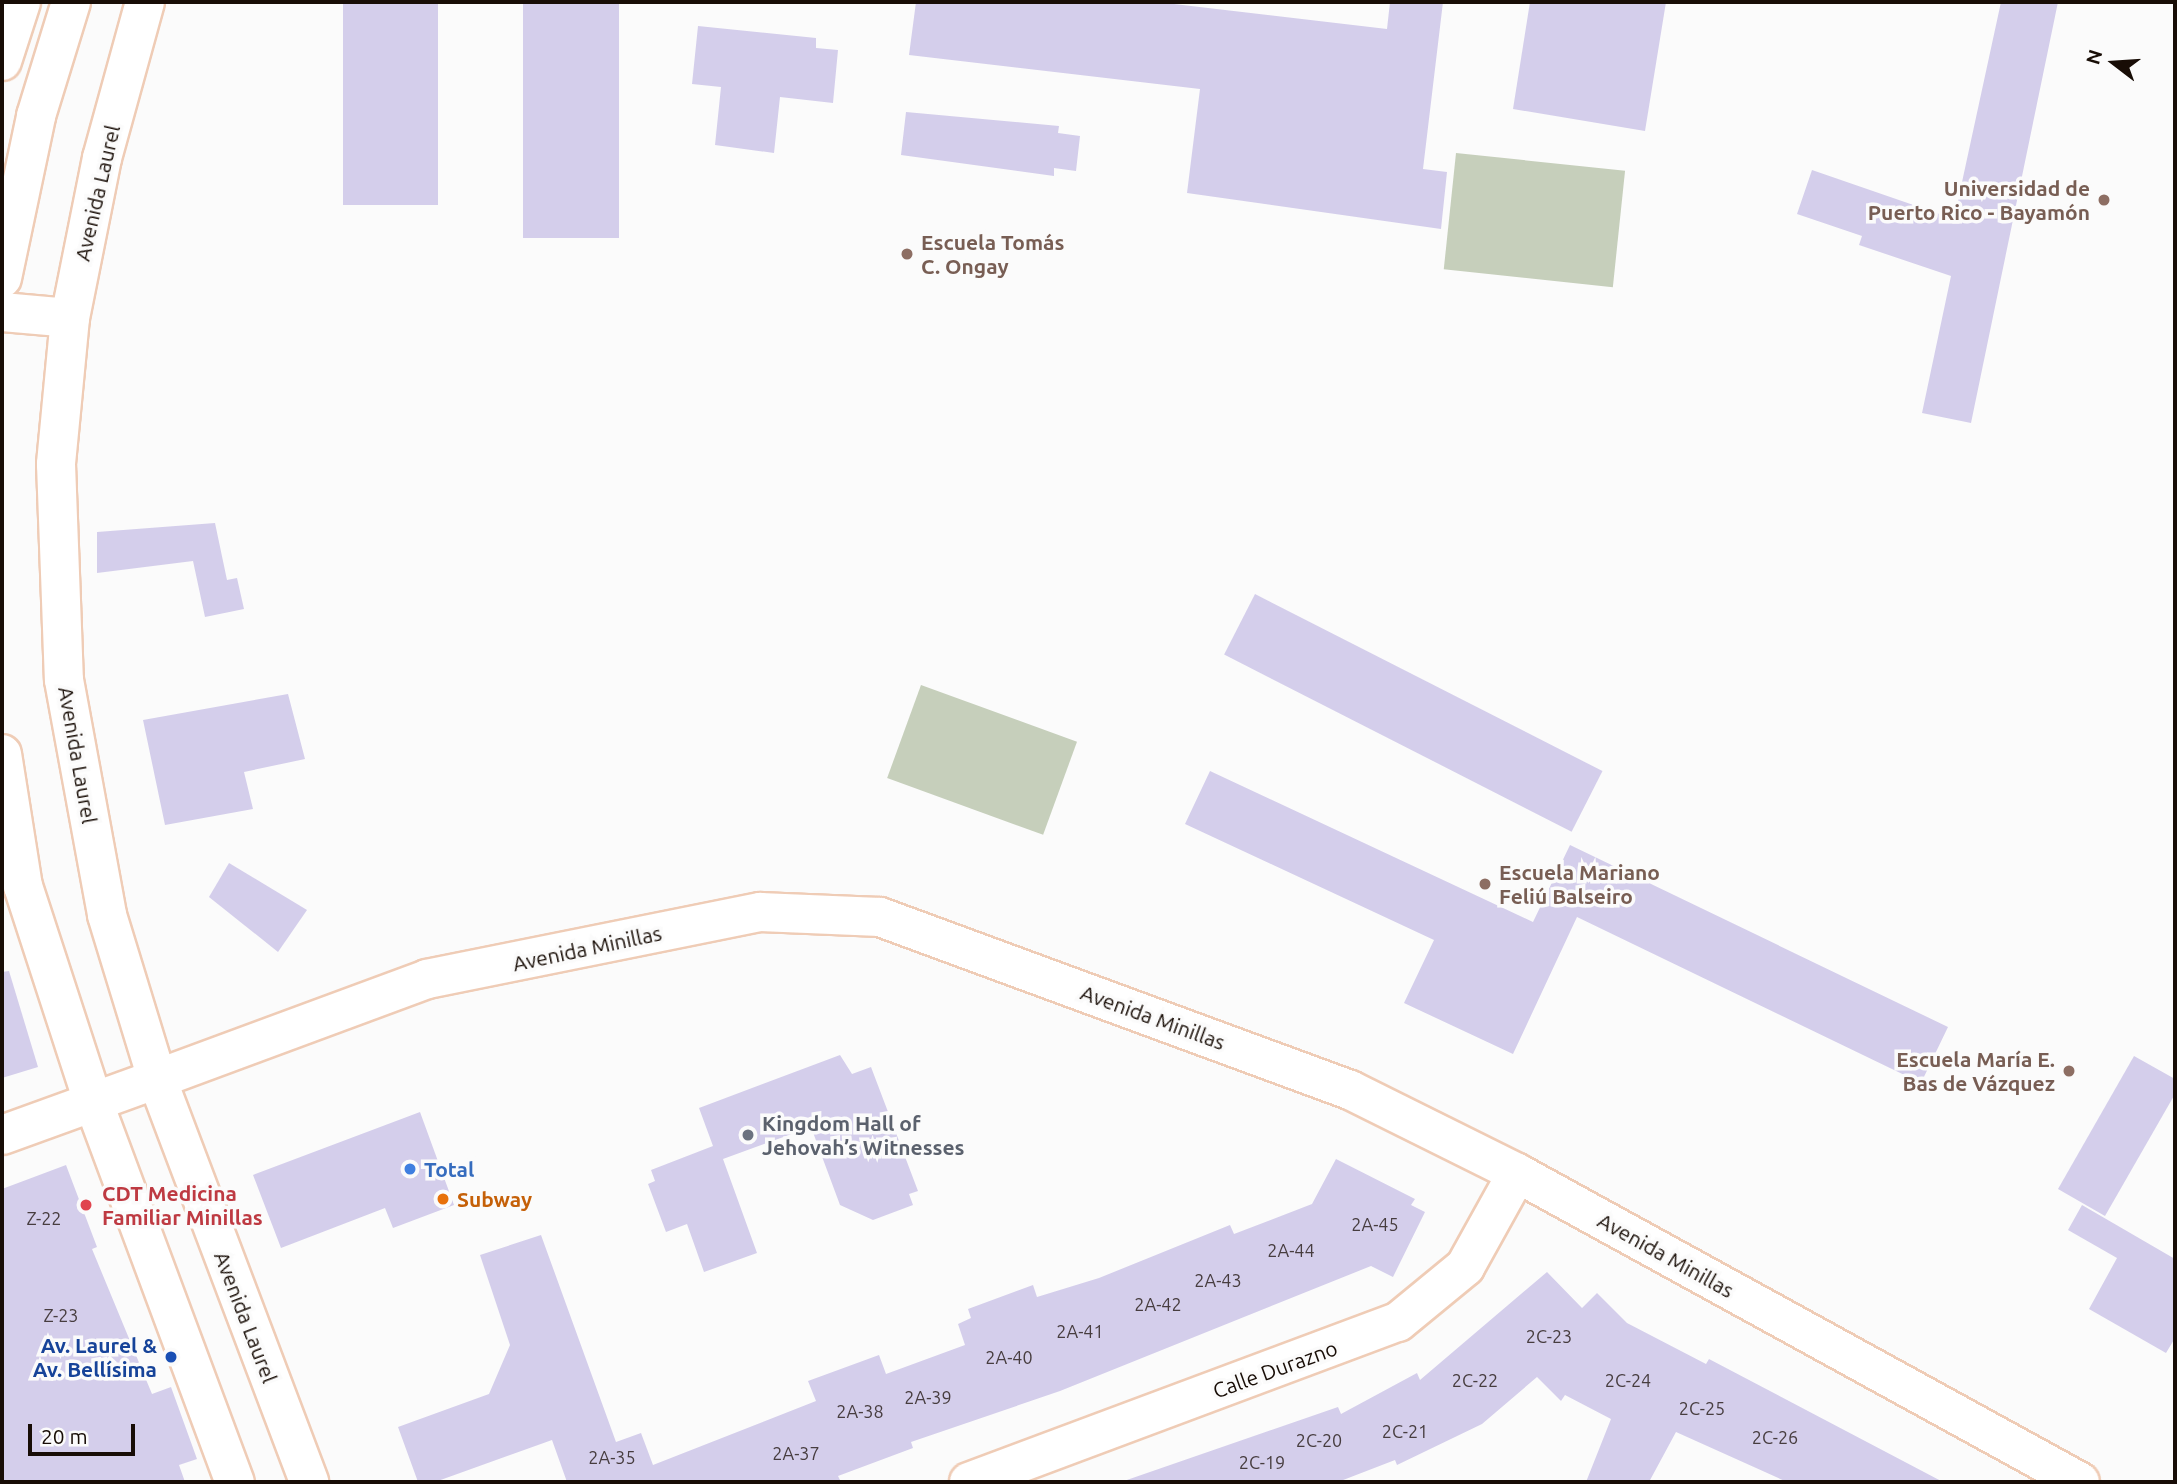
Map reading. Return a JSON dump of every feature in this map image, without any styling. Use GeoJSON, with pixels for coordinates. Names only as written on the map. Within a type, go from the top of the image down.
{"type":"FeatureCollection","features":[{"type":"Feature","properties":{"kind":"main road"},"geometry":{"type":"LineString","coordinates":[[2,61],[21,2]]}},
{"type":"Feature","properties":{"kind":"main road"},"geometry":{"type":"LineString","coordinates":[[2,278],[36,116],[71,2]]}},
{"type":"Feature","properties":{"kind":"main road","name":"Avenida Laurel"},"geometry":{"type":"LineString","coordinates":[[145,2],[102,158],[70,318],[56,464],[64,680],[107,915],[157,1079],[309,1482]]}},
{"type":"Feature","properties":{"kind":"main road"},"geometry":{"type":"LineString","coordinates":[[2,312],[70,318]]}},
{"type":"Feature","properties":{"kind":"main road"},"geometry":{"type":"LineString","coordinates":[[2,754],[23,886],[93,1101],[235,1482]]}},
{"type":"Feature","properties":{"kind":"main road","name":"Avenida Minillas"},"geometry":{"type":"LineString","coordinates":[[2,1135],[427,979],[760,912],[880,917],[1350,1090],[1517,1173],[2080,1482]]}},
{"type":"Feature","properties":{"kind":"main road","name":"Calle Durazno"},"geometry":{"type":"LineString","coordinates":[[991,1479],[1398,1322],[1465,1267],[1517,1173]]}},
{"type":"Feature","properties":{"kind":"green space"},"geometry":{"type":"Polygon","coordinates":[[[1456,153],[1625,171],[1613,287],[1444,269],[1456,153]]]}},
{"type":"Feature","properties":{"kind":"green space"},"geometry":{"type":"Polygon","coordinates":[[[921,685],[1077,742],[1043,835],[887,778],[921,685]]]}},
{"type":"Feature","properties":{"kind":"building"},"geometry":{"type":"Polygon","coordinates":[[[343,2],[438,2],[438,205],[343,205],[343,2]]]}},
{"type":"Feature","properties":{"kind":"building"},"geometry":{"type":"Polygon","coordinates":[[[523,2],[619,2],[619,238],[523,238],[523,2]]]}},
{"type":"Feature","properties":{"kind":"building"},"geometry":{"type":"Polygon","coordinates":[[[916,2],[1157,2],[1387,29],[1390,2],[1443,2],[1423,169],[1447,172],[1441,229],[1187,193],[1200,89],[909,55],[916,2]]]}},
{"type":"Feature","properties":{"kind":"building"},"geometry":{"type":"Polygon","coordinates":[[[1530,2],[1666,2],[1645,131],[1513,109],[1530,2]]]}},
{"type":"Feature","properties":{"kind":"building"},"geometry":{"type":"Polygon","coordinates":[[[2001,2],[2058,2],[1971,423],[1922,413],[1951,276],[1859,245],[1862,236],[1797,214],[1812,170],[1954,219],[2001,2]]]}},
{"type":"Feature","properties":{"kind":"building"},"geometry":{"type":"Polygon","coordinates":[[[698,26],[816,38],[816,48],[838,50],[833,103],[780,97],[774,153],[715,145],[721,87],[692,84],[698,26]]]}},
{"type":"Feature","properties":{"kind":"building"},"geometry":{"type":"Polygon","coordinates":[[[906,112],[1059,126],[1058,133],[1080,136],[1076,171],[1054,168],[1054,176],[901,155],[906,112]]]}},
{"type":"Feature","properties":{"kind":"building"},"geometry":{"type":"Polygon","coordinates":[[[215,523],[227,580],[237,578],[244,609],[205,617],[193,561],[97,573],[97,532],[215,523]]]}},
{"type":"Feature","properties":{"kind":"building"},"geometry":{"type":"Polygon","coordinates":[[[1255,594],[1602,771],[1572,832],[1224,655],[1255,594]]]}},
{"type":"Feature","properties":{"kind":"building"},"geometry":{"type":"Polygon","coordinates":[[[288,694],[305,759],[244,772],[253,809],[165,825],[143,720],[288,694]]]}},
{"type":"Feature","properties":{"kind":"building"},"geometry":{"type":"Polygon","coordinates":[[[1210,771],[1533,922],[1570,845],[1948,1027],[1921,1083],[1577,917],[1513,1054],[1404,1003],[1434,940],[1185,824],[1210,771]]]}},
{"type":"Feature","properties":{"kind":"building"},"geometry":{"type":"Polygon","coordinates":[[[229,863],[307,910],[278,952],[209,897],[229,863]]]}},
{"type":"Feature","properties":{"kind":"building"},"geometry":{"type":"Polygon","coordinates":[[[9,971],[38,1067],[2,1078],[2,972],[9,971]]]}},
{"type":"Feature","properties":{"kind":"building","name":"Kingdom Hall of Jehovah’s Witnesses"},"geometry":{"type":"Polygon","coordinates":[[[840,1055],[852,1074],[871,1067],[918,1191],[909,1194],[913,1205],[873,1220],[840,1205],[811,1127],[723,1159],[757,1253],[704,1272],[687,1224],[666,1232],[648,1184],[655,1181],[651,1170],[713,1146],[699,1108],[840,1055]]]}},
{"type":"Feature","properties":{"kind":"building"},"geometry":{"type":"Polygon","coordinates":[[[2134,1056],[2175,1079],[2175,1094],[2105,1216],[2058,1189],[2134,1056]]]}},
{"type":"Feature","properties":{"kind":"building"},"geometry":{"type":"Polygon","coordinates":[[[420,1112],[454,1205],[393,1228],[385,1208],[281,1248],[253,1175],[420,1112]]]}},
{"type":"Feature","properties":{"kind":"building"},"geometry":{"type":"Polygon","coordinates":[[[1336,1159],[1415,1199],[1411,1205],[1425,1212],[1393,1277],[1371,1266],[1060,1391],[911,1442],[913,1448],[838,1476],[841,1482],[567,1482],[552,1440],[435,1482],[418,1482],[398,1427],[489,1394],[510,1345],[480,1255],[541,1235],[616,1442],[641,1433],[653,1465],[816,1401],[808,1381],[879,1355],[886,1374],[965,1345],[958,1324],[971,1318],[968,1309],[1033,1285],[1037,1297],[1099,1278],[1230,1225],[1234,1234],[1312,1204],[1336,1159]]]}},
{"type":"Feature","properties":{"kind":"building"},"geometry":{"type":"Polygon","coordinates":[[[66,1165],[97,1247],[92,1249],[152,1394],[171,1387],[197,1459],[179,1465],[185,1482],[2,1482],[2,1189],[66,1165]]]}},
{"type":"Feature","properties":{"kind":"building"},"geometry":{"type":"Polygon","coordinates":[[[2082,1205],[2175,1259],[2175,1338],[2166,1353],[2089,1309],[2117,1258],[2068,1230],[2082,1205]]]}},
{"type":"Feature","properties":{"kind":"building"},"geometry":{"type":"Polygon","coordinates":[[[1547,1272],[1582,1308],[1597,1293],[1627,1323],[1706,1364],[1709,1359],[1943,1482],[1787,1482],[1676,1432],[1649,1482],[1586,1482],[1611,1419],[1565,1395],[1561,1401],[1537,1377],[1482,1424],[1397,1465],[1395,1460],[1338,1482],[1121,1482],[1338,1407],[1341,1414],[1417,1373],[1420,1380],[1547,1272]]]}},
{"type":"Feature","properties":{"kind":"place","name":"Universidad de Puerto Rico - Bayamón"},"geometry":{"type":"Point","coordinates":[2104,200]}},
{"type":"Feature","properties":{"kind":"place","name":"Escuela Tomás C. Ongay"},"geometry":{"type":"Point","coordinates":[907,254]}},
{"type":"Feature","properties":{"kind":"place","name":"Escuela Mariano Feliú Balseiro"},"geometry":{"type":"Point","coordinates":[1485,884]}},
{"type":"Feature","properties":{"kind":"place","name":"Escuela María E. Bas de Vázquez"},"geometry":{"type":"Point","coordinates":[2069,1071]}},
{"type":"Feature","properties":{"kind":"place","name":"Kingdom Hall of Jehovah’s Witnesses"},"geometry":{"type":"Point","coordinates":[748,1135]}},
{"type":"Feature","properties":{"kind":"place","name":"Total"},"geometry":{"type":"Point","coordinates":[410,1169]}},
{"type":"Feature","properties":{"kind":"place","name":"Subway"},"geometry":{"type":"Point","coordinates":[443,1199]}},
{"type":"Feature","properties":{"kind":"place","name":"CDT Medicina Familiar Minillas"},"geometry":{"type":"Point","coordinates":[86,1205]}},
{"type":"Feature","properties":{"kind":"place","name":"Av. Laurel & Av. Bellísima"},"geometry":{"type":"Point","coordinates":[171,1357]}}]}
